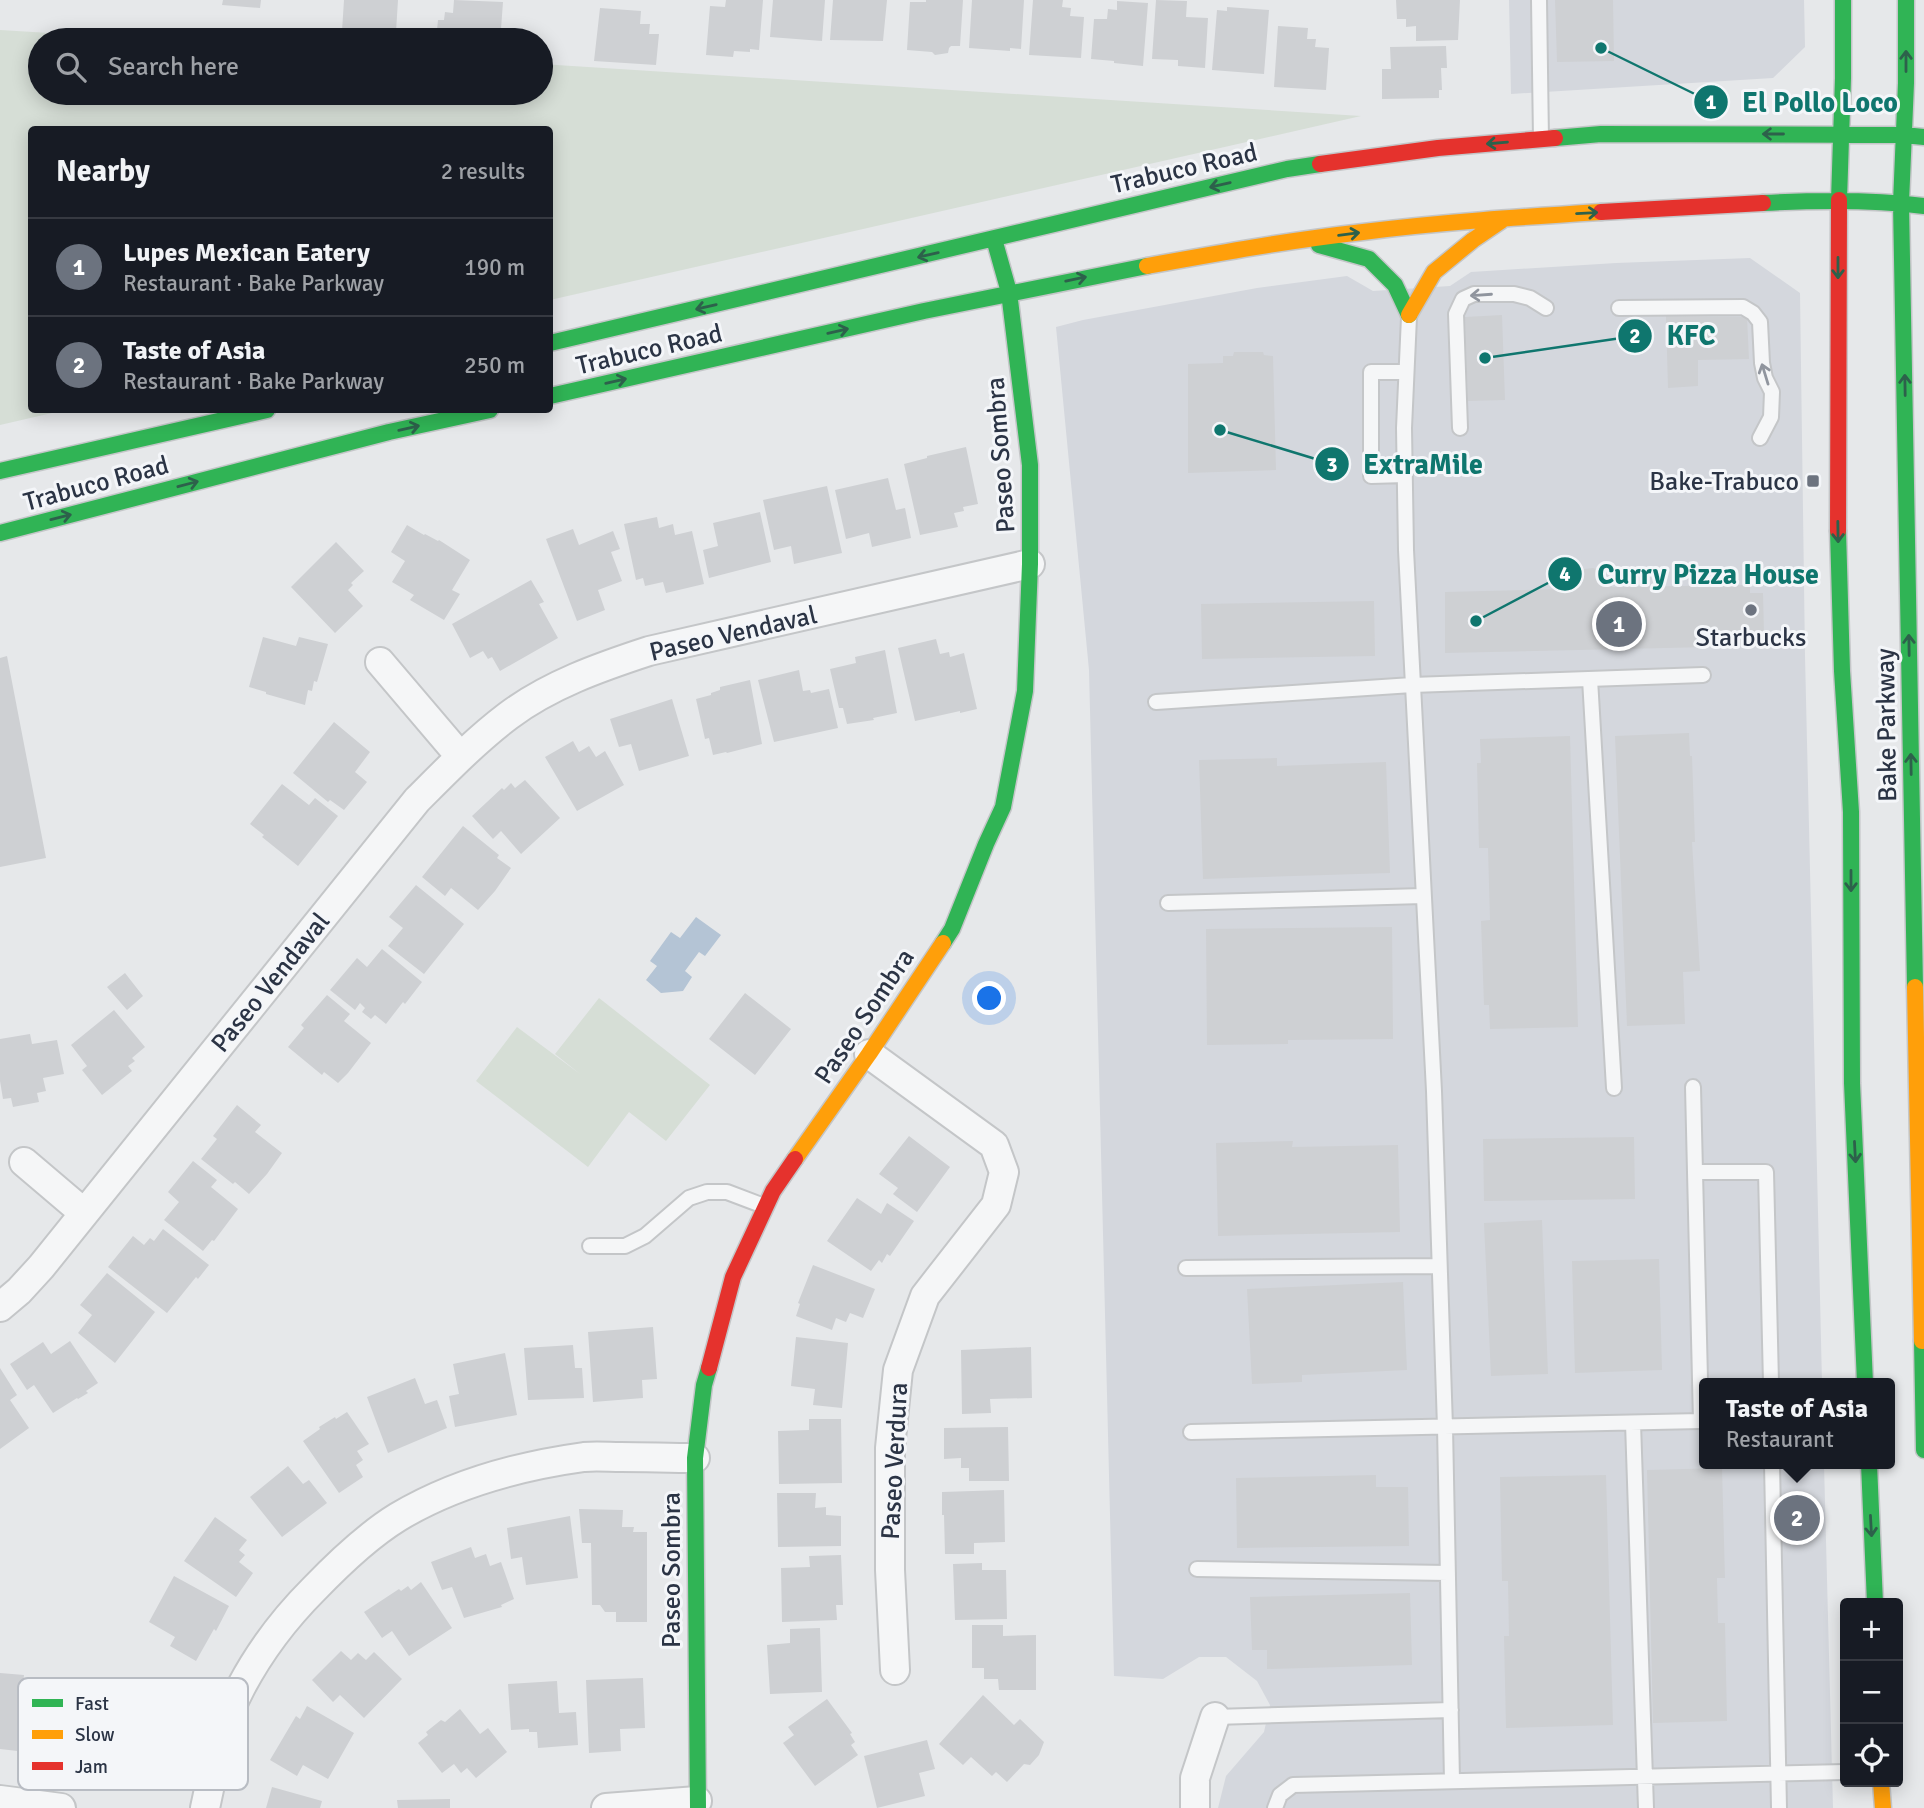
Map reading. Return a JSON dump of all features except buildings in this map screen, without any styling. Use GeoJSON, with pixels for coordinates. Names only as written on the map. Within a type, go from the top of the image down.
{"type":"FeatureCollection","features":[{"type":"Feature","properties":{"kind":"main road","name":"Bake Parkway"},"geometry":{"type":"LineString","coordinates":[[1843,0],[1839,200],[1838,566],[1851,812],[1852,1083],[1865,1378]]}},
{"type":"Feature","properties":{"kind":"main road","name":"Bake Parkway"},"geometry":{"type":"LineString","coordinates":[[1906,0],[1901,203],[1924,1450]]}},
{"type":"Feature","properties":{"kind":"main road","name":"Trabuco Road"},"geometry":{"type":"LineString","coordinates":[[553,342],[1287,169],[1438,148],[1601,134],[1924,136]]}},
{"type":"Feature","properties":{"kind":"main road","name":"Trabuco Road"},"geometry":{"type":"LineString","coordinates":[[553,395],[1009,292],[1300,240],[1430,224],[1506,218],[1839,200],[1924,206]]}},
{"type":"Feature","properties":{"kind":"main road"},"geometry":{"type":"LineString","coordinates":[[1409,315],[1434,272],[1473,240],[1506,218]]}},
{"type":"Feature","properties":{"kind":"main road","name":"Paseo Sombra"},"geometry":{"type":"LineString","coordinates":[[698,1805],[695,1458],[704,1385],[733,1277],[773,1191],[952,929],[1003,807],[1025,691],[1030,564],[1030,465],[1009,292],[994,239]]}},
{"type":"Feature","properties":{"kind":"main road"},"geometry":{"type":"LineString","coordinates":[[1300,240],[1369,258],[1395,285],[1409,315]]}},
{"type":"Feature","properties":{"kind":"main road","name":"Trabuco Road"},"geometry":{"type":"LineString","coordinates":[[0,471],[110,452],[256,413]]}},
{"type":"Feature","properties":{"kind":"main road","name":"Trabuco Road"},"geometry":{"type":"LineString","coordinates":[[0,533],[121,496],[476,413]]}},
{"type":"Feature","properties":{"kind":"main road"},"geometry":{"type":"LineString","coordinates":[[1869,1469],[1875,1598]]}},
{"type":"Feature","properties":{"kind":"main road"},"geometry":{"type":"LineString","coordinates":[[1881,1787],[1882,1808]]}},
{"type":"Feature","properties":{"kind":"street","name":"Paseo Vendaval"},"geometry":{"type":"LineString","coordinates":[[0,1307],[41,1267],[417,800],[460,757],[509,715],[555,687],[649,651],[1030,564]]}},
{"type":"Feature","properties":{"kind":"street"},"geometry":{"type":"LineString","coordinates":[[380,662],[460,757]]}},
{"type":"Feature","properties":{"kind":"street","name":"Paseo Verdura"},"geometry":{"type":"LineString","coordinates":[[869,1054],[995,1145],[1004,1172],[996,1205],[925,1296],[898,1370],[890,1448],[890,1570],[895,1670]]}},
{"type":"Feature","properties":{"kind":"street"},"geometry":{"type":"LineString","coordinates":[[24,1162],[84,1213]]}},
{"type":"Feature","properties":{"kind":"street"},"geometry":{"type":"LineString","coordinates":[[247,1678],[270,1640],[299,1605],[362,1543],[397,1517],[461,1486],[530,1466],[587,1457],[695,1458]]}},
{"type":"Feature","properties":{"kind":"street"},"geometry":{"type":"LineString","coordinates":[[1195,1808],[1195,1778],[1215,1717]]}},
{"type":"Feature","properties":{"kind":"street"},"geometry":{"type":"LineString","coordinates":[[205,1808],[209,1790]]}},
{"type":"Feature","properties":{"kind":"street"},"geometry":{"type":"LineString","coordinates":[[0,1800],[61,1808]]}},
{"type":"Feature","properties":{"kind":"street"},"geometry":{"type":"LineString","coordinates":[[606,1808],[698,1805]]}},
{"type":"Feature","properties":{"kind":"lane"},"geometry":{"type":"LineString","coordinates":[[1539,0],[1541,139]]}},
{"type":"Feature","properties":{"kind":"lane"},"geometry":{"type":"LineString","coordinates":[[1460,428],[1456,314],[1463,299],[1474,294],[1514,294],[1530,298],[1546,308]]}},
{"type":"Feature","properties":{"kind":"lane"},"geometry":{"type":"LineString","coordinates":[[1619,308],[1743,307],[1753,313],[1760,322],[1762,363],[1772,392],[1771,417],[1760,438]]}},
{"type":"Feature","properties":{"kind":"lane"},"geometry":{"type":"LineString","coordinates":[[1409,315],[1404,428],[1406,550],[1433,1091],[1445,1427],[1452,1781]]}},
{"type":"Feature","properties":{"kind":"lane"},"geometry":{"type":"LineString","coordinates":[[1405,475],[1371,476],[1371,372],[1406,372]]}},
{"type":"Feature","properties":{"kind":"lane"},"geometry":{"type":"LineString","coordinates":[[1156,702],[1412,685],[1703,675]]}},
{"type":"Feature","properties":{"kind":"lane"},"geometry":{"type":"LineString","coordinates":[[1590,679],[1614,1088]]}},
{"type":"Feature","properties":{"kind":"lane"},"geometry":{"type":"LineString","coordinates":[[1168,903],[1423,896]]}},
{"type":"Feature","properties":{"kind":"lane"},"geometry":{"type":"LineString","coordinates":[[1693,1087],[1701,1378]]}},
{"type":"Feature","properties":{"kind":"lane"},"geometry":{"type":"LineString","coordinates":[[1695,1172],[1766,1172],[1770,1378]]}},
{"type":"Feature","properties":{"kind":"lane"},"geometry":{"type":"LineString","coordinates":[[590,1246],[625,1246],[645,1236],[689,1198],[707,1192],[727,1192],[766,1206]]}},
{"type":"Feature","properties":{"kind":"lane"},"geometry":{"type":"LineString","coordinates":[[1186,1268],[1439,1266]]}},
{"type":"Feature","properties":{"kind":"lane"},"geometry":{"type":"LineString","coordinates":[[1191,1432],[1699,1421]]}},
{"type":"Feature","properties":{"kind":"lane"},"geometry":{"type":"LineString","coordinates":[[1633,1423],[1646,1808]]}},
{"type":"Feature","properties":{"kind":"lane"},"geometry":{"type":"LineString","coordinates":[[1772,1469],[1779,1808]]}},
{"type":"Feature","properties":{"kind":"lane"},"geometry":{"type":"LineString","coordinates":[[1197,1569],[1448,1573]]}},
{"type":"Feature","properties":{"kind":"lane"},"geometry":{"type":"LineString","coordinates":[[1215,1717],[1451,1710]]}},
{"type":"Feature","properties":{"kind":"lane"},"geometry":{"type":"LineString","coordinates":[[1275,1808],[1280,1795],[1293,1785],[1840,1772]]}},
{"type":"Feature","properties":{"kind":"shaded area"},"geometry":{"type":"Polygon","coordinates":[[[1509,0],[1804,0],[1805,47],[1773,78],[1511,94],[1509,0]]]}},
{"type":"Feature","properties":{"kind":"shaded area"},"geometry":{"type":"Polygon","coordinates":[[[0,30],[28,32],[28,105],[553,105],[553,65],[1361,116],[553,299],[553,126],[28,126],[28,413],[52,413],[0,425],[0,30]]]}},
{"type":"Feature","properties":{"kind":"shaded area"},"geometry":{"type":"Polygon","coordinates":[[[1750,258],[1800,293],[1805,656],[1822,1378],[1699,1378],[1699,1469],[1824,1469],[1833,1808],[1218,1808],[1226,1776],[1264,1732],[1270,1705],[1257,1681],[1226,1657],[1199,1657],[1163,1679],[1114,1676],[1089,670],[1056,327],[1257,288],[1347,276],[1373,291],[1450,286],[1471,272],[1750,258]]]}},
{"type":"Feature","properties":{"kind":"shaded area"},"geometry":{"type":"Polygon","coordinates":[[[599,998],[710,1085],[666,1141],[629,1112],[588,1167],[476,1081],[517,1027],[580,1074],[555,1054],[599,998]]]}},
{"type":"Feature","properties":{"kind":"water"},"geometry":{"type":"Polygon","coordinates":[[[696,917],[721,935],[705,956],[699,952],[685,971],[692,977],[683,991],[661,993],[646,980],[657,966],[650,961],[671,932],[680,938],[696,917]]]}},
{"type":"Feature","properties":{"kind":"traffic: fast"},"geometry":{"type":"LineString","coordinates":[[1839,200],[1843,0]]}},
{"type":"Feature","properties":{"kind":"traffic: fast"},"geometry":{"type":"LineString","coordinates":[[1901,203],[1906,0]]}},
{"type":"Feature","properties":{"kind":"traffic: fast"},"geometry":{"type":"LineString","coordinates":[[1555,138],[1601,134],[1924,137]]}},
{"type":"Feature","properties":{"kind":"traffic: fast"},"geometry":{"type":"LineString","coordinates":[[553,342],[1287,169],[1320,164]]}},
{"type":"Feature","properties":{"kind":"traffic: fast"},"geometry":{"type":"LineString","coordinates":[[1763,203],[1843,201],[1924,206]]}},
{"type":"Feature","properties":{"kind":"traffic: fast"},"geometry":{"type":"LineString","coordinates":[[1901,203],[1915,987]]}},
{"type":"Feature","properties":{"kind":"traffic: fast"},"geometry":{"type":"LineString","coordinates":[[943,943],[952,929],[1003,807],[1025,691],[1030,564],[1030,465],[1009,292],[994,239]]}},
{"type":"Feature","properties":{"kind":"traffic: fast"},"geometry":{"type":"LineString","coordinates":[[1319,245],[1369,259],[1395,285],[1409,315]]}},
{"type":"Feature","properties":{"kind":"traffic: fast"},"geometry":{"type":"LineString","coordinates":[[553,395],[924,311],[1147,266]]}},
{"type":"Feature","properties":{"kind":"traffic: fast"},"geometry":{"type":"LineString","coordinates":[[0,471],[254,413]]}},
{"type":"Feature","properties":{"kind":"traffic: fast"},"geometry":{"type":"LineString","coordinates":[[0,533],[389,432],[476,413]]}},
{"type":"Feature","properties":{"kind":"traffic: fast"},"geometry":{"type":"LineString","coordinates":[[1838,531],[1842,671],[1851,812],[1852,1083],[1865,1378]]}},
{"type":"Feature","properties":{"kind":"traffic: fast"},"geometry":{"type":"LineString","coordinates":[[1922,1341],[1924,1450]]}},
{"type":"Feature","properties":{"kind":"traffic: fast"},"geometry":{"type":"LineString","coordinates":[[698,1808],[695,1458],[704,1385],[709,1368]]}},
{"type":"Feature","properties":{"kind":"traffic: fast"},"geometry":{"type":"LineString","coordinates":[[1869,1469],[1875,1598]]}},
{"type":"Feature","properties":{"kind":"traffic: slow"},"geometry":{"type":"LineString","coordinates":[[1147,266],[1282,243],[1393,228],[1601,212]]}},
{"type":"Feature","properties":{"kind":"traffic: slow"},"geometry":{"type":"LineString","coordinates":[[1409,315],[1434,272],[1504,219]]}},
{"type":"Feature","properties":{"kind":"traffic: slow"},"geometry":{"type":"LineString","coordinates":[[795,1159],[943,943]]}},
{"type":"Feature","properties":{"kind":"traffic: slow"},"geometry":{"type":"LineString","coordinates":[[1915,987],[1922,1341]]}},
{"type":"Feature","properties":{"kind":"traffic: slow"},"geometry":{"type":"LineString","coordinates":[[1881,1787],[1883,1808]]}},
{"type":"Feature","properties":{"kind":"traffic: jam"},"geometry":{"type":"LineString","coordinates":[[1320,164],[1438,148],[1555,138]]}},
{"type":"Feature","properties":{"kind":"traffic: jam"},"geometry":{"type":"LineString","coordinates":[[1838,531],[1839,200]]}},
{"type":"Feature","properties":{"kind":"traffic: jam"},"geometry":{"type":"LineString","coordinates":[[1601,212],[1763,203]]}},
{"type":"Feature","properties":{"kind":"traffic: jam"},"geometry":{"type":"LineString","coordinates":[[709,1368],[733,1277],[773,1191],[795,1159]]}},
{"type":"Feature","properties":{"kind":"place","name":"El Pollo Loco"},"geometry":{"type":"Point","coordinates":[1601,48]}},
{"type":"Feature","properties":{"kind":"place","name":"KFC"},"geometry":{"type":"Point","coordinates":[1485,358]}},
{"type":"Feature","properties":{"kind":"place","name":"ExtraMile"},"geometry":{"type":"Point","coordinates":[1220,430]}},
{"type":"Feature","properties":{"kind":"place","name":"Bake-Trabuco"},"geometry":{"type":"Point","coordinates":[1813,481]}},
{"type":"Feature","properties":{"kind":"place","name":"Starbucks"},"geometry":{"type":"Point","coordinates":[1751,610]}},
{"type":"Feature","properties":{"kind":"place","name":"Curry Pizza House"},"geometry":{"type":"Point","coordinates":[1476,621]}},
{"type":"Feature","properties":{"kind":"place","name":"Lupes Mexican Eatery"},"geometry":{"type":"Point","coordinates":[1619,624]}},
{"type":"Feature","properties":{"kind":"place","name":"Taste of Asia"},"geometry":{"type":"Point","coordinates":[1797,1518]}}]}
